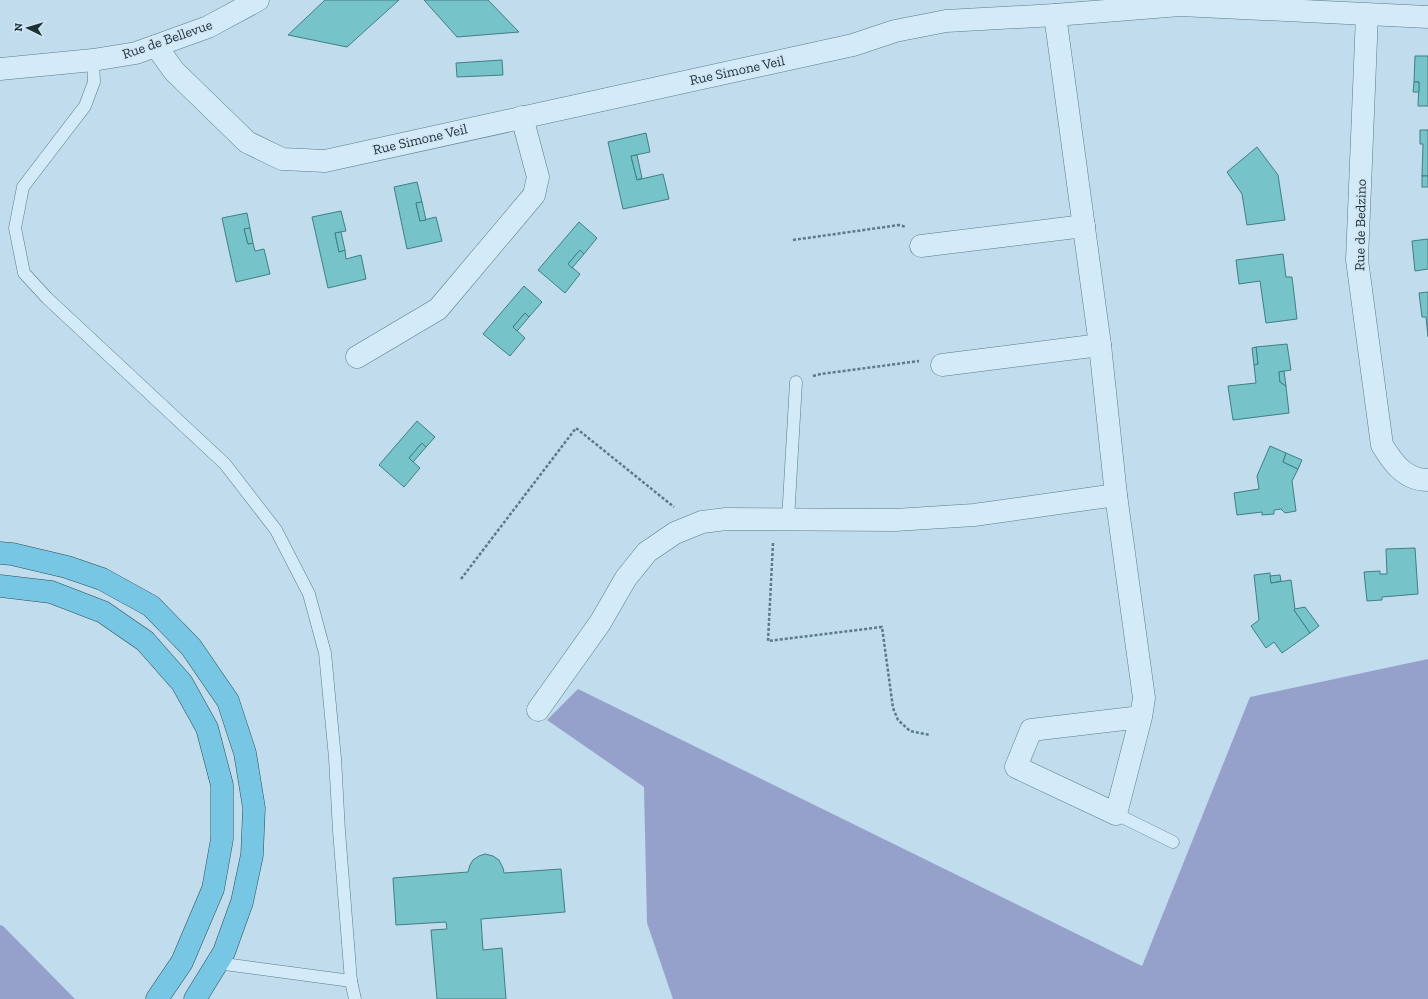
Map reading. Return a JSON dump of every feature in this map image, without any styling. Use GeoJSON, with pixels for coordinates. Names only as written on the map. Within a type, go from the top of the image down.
{"type":"FeatureCollection","features":[{"type":"Feature","properties":{"kind":"highway"},"geometry":{"type":"LineString","coordinates":[[0,553],[12,554],[67,567],[102,579],[151,606],[191,646],[228,701],[245,753],[254,808],[252,855],[242,902],[224,952],[195,999]]}},
{"type":"Feature","properties":{"kind":"highway"},"geometry":{"type":"LineString","coordinates":[[0,586],[51,592],[103,612],[145,641],[182,683],[207,728],[222,785],[222,839],[213,888],[182,962],[157,999]]}},
{"type":"Feature","properties":{"kind":"street","name":"Rue de Bellevue"},"geometry":{"type":"LineString","coordinates":[[0,69],[93,60],[136,53],[208,27],[258,0]]}},
{"type":"Feature","properties":{"kind":"street","name":"Rue Simone Veil"},"geometry":{"type":"LineString","coordinates":[[156,46],[174,71],[247,142],[282,159],[325,161],[853,45],[895,31],[946,21],[1055,15],[1180,5],[1428,17]]}},
{"type":"Feature","properties":{"kind":"street"},"geometry":{"type":"LineString","coordinates":[[1055,15],[1100,345],[1116,495],[1144,698],[1141,717],[1116,814],[1016,767],[1031,730],[1141,717]]}},
{"type":"Feature","properties":{"kind":"street","name":"Rue de Bedzino"},"geometry":{"type":"LineString","coordinates":[[1366,15],[1357,260],[1382,445],[1391,460],[1406,475],[1428,480]]}},
{"type":"Feature","properties":{"kind":"street"},"geometry":{"type":"LineString","coordinates":[[357,357],[438,309],[534,195],[538,177],[522,117]]}},
{"type":"Feature","properties":{"kind":"street"},"geometry":{"type":"LineString","coordinates":[[921,246],[1084,226]]}},
{"type":"Feature","properties":{"kind":"street"},"geometry":{"type":"LineString","coordinates":[[942,365],[1100,345]]}},
{"type":"Feature","properties":{"kind":"street"},"geometry":{"type":"LineString","coordinates":[[538,710],[600,623],[626,578],[647,552],[675,533],[702,522],[726,519],[895,520],[966,516],[1116,495]]}},
{"type":"Feature","properties":{"kind":"lane"},"geometry":{"type":"LineString","coordinates":[[93,60],[94,82],[85,106],[23,187],[15,228],[24,273],[48,298],[225,464],[276,530],[309,594],[325,653],[335,758],[339,831],[351,981],[356,999]]}},
{"type":"Feature","properties":{"kind":"lane"},"geometry":{"type":"LineString","coordinates":[[782,520],[796,382]]}},
{"type":"Feature","properties":{"kind":"lane"},"geometry":{"type":"LineString","coordinates":[[1116,814],[1173,842]]}},
{"type":"Feature","properties":{"kind":"lane"},"geometry":{"type":"LineString","coordinates":[[217,963],[351,981]]}},
{"type":"Feature","properties":{"kind":"path"},"geometry":{"type":"LineString","coordinates":[[793,240],[899,225],[910,228],[917,235],[921,246]]}},
{"type":"Feature","properties":{"kind":"path"},"geometry":{"type":"LineString","coordinates":[[796,382],[821,374],[931,360],[942,365]]}},
{"type":"Feature","properties":{"kind":"path"},"geometry":{"type":"LineString","coordinates":[[461,579],[576,428],[696,525]]}},
{"type":"Feature","properties":{"kind":"path"},"geometry":{"type":"LineString","coordinates":[[782,520],[769,600],[768,641],[882,627],[893,708],[898,720],[910,731],[930,735]]}},
{"type":"Feature","properties":{"kind":"shaded area"},"geometry":{"type":"Polygon","coordinates":[[[1428,659],[1428,999],[673,999],[647,923],[644,787],[547,720],[578,689],[1142,966],[1250,697],[1428,659]]]}},
{"type":"Feature","properties":{"kind":"shaded area"},"geometry":{"type":"Polygon","coordinates":[[[0,925],[3,926],[75,999],[0,999],[0,925]]]}},
{"type":"Feature","properties":{"kind":"building"},"geometry":{"type":"Polygon","coordinates":[[[325,0],[399,0],[347,47],[288,35],[325,0]]]}},
{"type":"Feature","properties":{"kind":"building"},"geometry":{"type":"Polygon","coordinates":[[[424,0],[488,0],[519,32],[457,37],[424,0]]]}},
{"type":"Feature","properties":{"kind":"building"},"geometry":{"type":"Polygon","coordinates":[[[1415,56],[1428,56],[1428,106],[1418,106],[1419,82],[1414,82],[1415,56]]]}},
{"type":"Feature","properties":{"kind":"building"},"geometry":{"type":"Polygon","coordinates":[[[502,60],[503,75],[457,77],[456,63],[502,60]]]}},
{"type":"Feature","properties":{"kind":"building"},"geometry":{"type":"Polygon","coordinates":[[[1414,82],[1419,82],[1419,92],[1413,92],[1414,82]]]}},
{"type":"Feature","properties":{"kind":"building"},"geometry":{"type":"Polygon","coordinates":[[[1420,130],[1428,130],[1428,176],[1422,176],[1423,144],[1420,144],[1420,130]]]}},
{"type":"Feature","properties":{"kind":"building"},"geometry":{"type":"Polygon","coordinates":[[[646,133],[650,152],[631,156],[637,180],[663,174],[669,199],[623,209],[608,142],[646,133]]]}},
{"type":"Feature","properties":{"kind":"building"},"geometry":{"type":"Polygon","coordinates":[[[1257,147],[1278,175],[1285,220],[1247,225],[1242,194],[1227,172],[1257,147]]]}},
{"type":"Feature","properties":{"kind":"building"},"geometry":{"type":"Polygon","coordinates":[[[637,155],[642,178],[637,180],[631,156],[637,155]]]}},
{"type":"Feature","properties":{"kind":"building"},"geometry":{"type":"Polygon","coordinates":[[[1422,176],[1428,176],[1428,187],[1422,187],[1422,176]]]}},
{"type":"Feature","properties":{"kind":"building"},"geometry":{"type":"Polygon","coordinates":[[[417,182],[422,202],[416,203],[420,221],[436,217],[442,241],[407,249],[394,187],[417,182]]]}},
{"type":"Feature","properties":{"kind":"building"},"geometry":{"type":"Polygon","coordinates":[[[422,202],[426,220],[420,221],[416,203],[422,202]]]}},
{"type":"Feature","properties":{"kind":"building"},"geometry":{"type":"Polygon","coordinates":[[[341,211],[346,231],[335,233],[339,252],[345,250],[346,259],[361,255],[366,279],[328,288],[312,217],[341,211]]]}},
{"type":"Feature","properties":{"kind":"building"},"geometry":{"type":"Polygon","coordinates":[[[247,213],[250,228],[244,229],[248,244],[253,243],[255,251],[264,249],[270,274],[236,282],[222,218],[247,213]]]}},
{"type":"Feature","properties":{"kind":"building"},"geometry":{"type":"Polygon","coordinates":[[[579,222],[597,238],[584,254],[580,250],[568,264],[580,274],[565,293],[538,270],[579,222]]]}},
{"type":"Feature","properties":{"kind":"building"},"geometry":{"type":"Polygon","coordinates":[[[250,228],[253,243],[248,244],[244,229],[250,228]]]}},
{"type":"Feature","properties":{"kind":"building"},"geometry":{"type":"Polygon","coordinates":[[[341,232],[345,250],[339,252],[335,233],[341,232]]]}},
{"type":"Feature","properties":{"kind":"building"},"geometry":{"type":"Polygon","coordinates":[[[1428,239],[1428,269],[1415,271],[1412,241],[1428,239]]]}},
{"type":"Feature","properties":{"kind":"building"},"geometry":{"type":"Polygon","coordinates":[[[580,250],[584,254],[572,268],[568,264],[580,250]]]}},
{"type":"Feature","properties":{"kind":"building"},"geometry":{"type":"Polygon","coordinates":[[[1283,254],[1286,277],[1292,277],[1297,319],[1266,323],[1260,281],[1239,284],[1236,260],[1283,254]]]}},
{"type":"Feature","properties":{"kind":"building"},"geometry":{"type":"Polygon","coordinates":[[[524,286],[542,302],[529,317],[525,313],[513,327],[525,338],[510,356],[483,334],[524,286]]]}},
{"type":"Feature","properties":{"kind":"building"},"geometry":{"type":"Polygon","coordinates":[[[1428,292],[1428,337],[1426,317],[1422,317],[1419,293],[1428,292]]]}},
{"type":"Feature","properties":{"kind":"building"},"geometry":{"type":"Polygon","coordinates":[[[525,313],[529,317],[517,331],[513,327],[525,313]]]}},
{"type":"Feature","properties":{"kind":"building"},"geometry":{"type":"Polygon","coordinates":[[[1287,344],[1291,370],[1279,372],[1280,382],[1286,386],[1289,413],[1233,420],[1228,386],[1256,383],[1254,365],[1258,364],[1256,347],[1287,344]]]}},
{"type":"Feature","properties":{"kind":"building"},"geometry":{"type":"Polygon","coordinates":[[[1256,347],[1258,364],[1254,365],[1252,348],[1256,347]]]}},
{"type":"Feature","properties":{"kind":"building"},"geometry":{"type":"Polygon","coordinates":[[[1284,371],[1286,386],[1280,382],[1279,372],[1284,371]]]}},
{"type":"Feature","properties":{"kind":"building"},"geometry":{"type":"Polygon","coordinates":[[[417,421],[435,437],[426,447],[422,443],[409,458],[420,468],[404,487],[379,465],[417,421]]]}},
{"type":"Feature","properties":{"kind":"building"},"geometry":{"type":"Polygon","coordinates":[[[422,443],[426,447],[413,462],[409,458],[422,443]]]}},
{"type":"Feature","properties":{"kind":"building"},"geometry":{"type":"Polygon","coordinates":[[[1270,446],[1286,453],[1283,462],[1298,469],[1292,481],[1296,511],[1285,513],[1281,509],[1274,510],[1274,514],[1262,515],[1262,512],[1237,515],[1234,493],[1259,489],[1257,476],[1270,446]]]}},
{"type":"Feature","properties":{"kind":"building"},"geometry":{"type":"Polygon","coordinates":[[[1286,453],[1302,460],[1298,469],[1283,462],[1286,453]]]}},
{"type":"Feature","properties":{"kind":"building"},"geometry":{"type":"Polygon","coordinates":[[[1415,548],[1418,594],[1382,597],[1382,600],[1367,601],[1364,572],[1380,571],[1380,574],[1387,574],[1386,549],[1415,548]]]}},
{"type":"Feature","properties":{"kind":"building"},"geometry":{"type":"Polygon","coordinates":[[[1270,573],[1271,583],[1291,580],[1294,610],[1310,633],[1282,653],[1274,642],[1266,648],[1251,626],[1259,620],[1254,575],[1270,573]]]}},
{"type":"Feature","properties":{"kind":"building"},"geometry":{"type":"Polygon","coordinates":[[[1280,575],[1281,581],[1271,583],[1270,576],[1280,575]]]}},
{"type":"Feature","properties":{"kind":"building"},"geometry":{"type":"Polygon","coordinates":[[[1305,607],[1319,626],[1310,633],[1294,610],[1305,607]]]}},
{"type":"Feature","properties":{"kind":"building"},"geometry":{"type":"Polygon","coordinates":[[[485,854],[493,856],[499,860],[504,873],[561,869],[565,912],[481,919],[483,950],[502,948],[506,999],[437,999],[431,930],[447,929],[446,922],[396,925],[393,878],[468,872],[473,860],[485,854]]]}}]}
